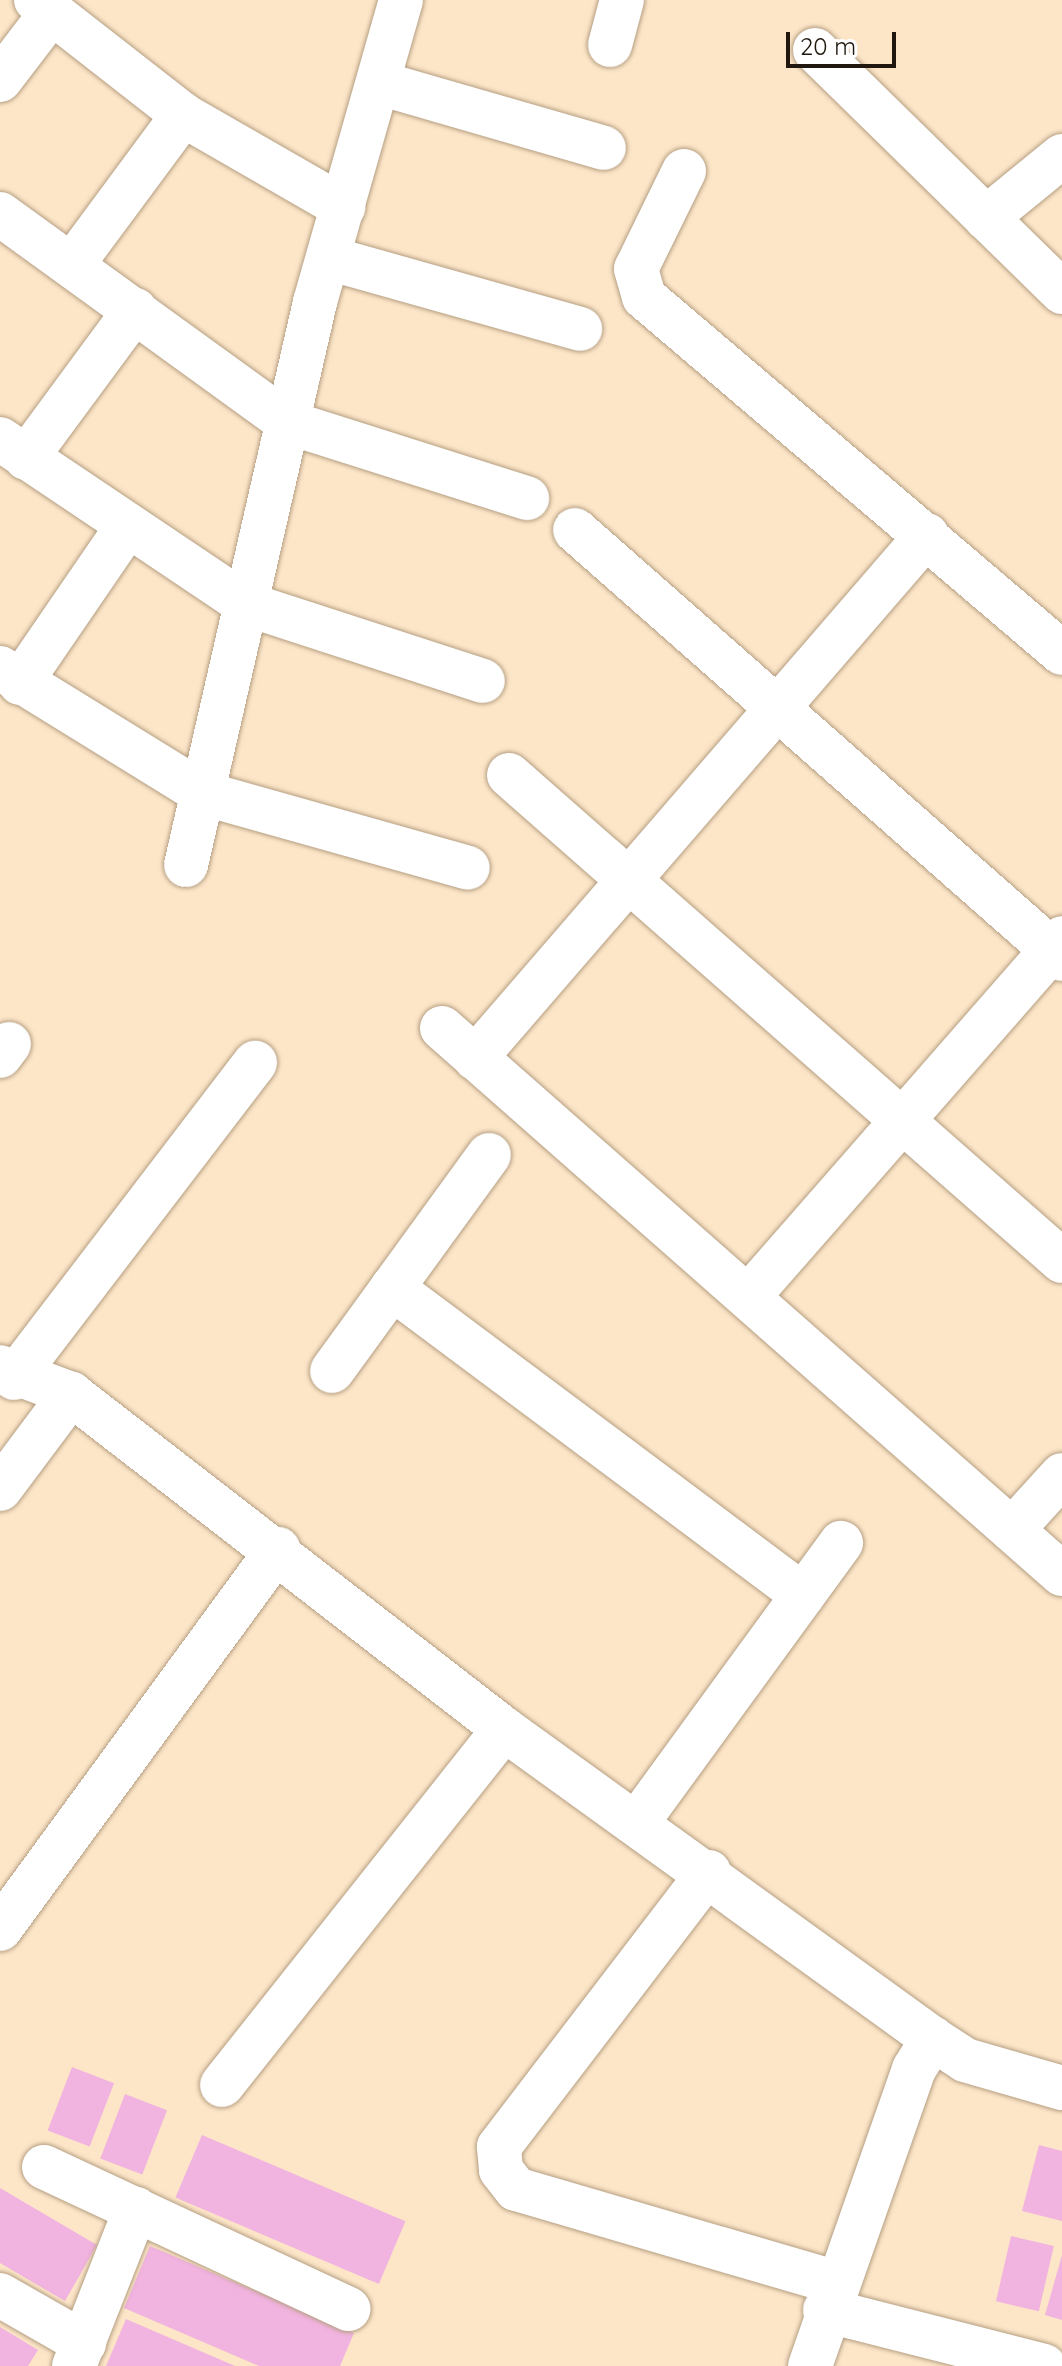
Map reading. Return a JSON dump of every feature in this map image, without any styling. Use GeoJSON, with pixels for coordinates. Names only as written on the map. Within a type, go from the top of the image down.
{"type":"FeatureCollection","features":[{"type":"Feature","properties":{"kind":"street"},"geometry":{"type":"LineString","coordinates":[[186,865],[287,422],[328,258],[401,0]]}},
{"type":"Feature","properties":{"kind":"street"},"geometry":{"type":"LineString","coordinates":[[610,45],[622,0]]}},
{"type":"Feature","properties":{"kind":"street"},"geometry":{"type":"LineString","coordinates":[[0,80],[44,6],[183,115],[343,207]]}},
{"type":"Feature","properties":{"kind":"street"},"geometry":{"type":"LineString","coordinates":[[815,50],[1062,292]]}},
{"type":"Feature","properties":{"kind":"street"},"geometry":{"type":"LineString","coordinates":[[379,83],[604,148]]}},
{"type":"Feature","properties":{"kind":"street"},"geometry":{"type":"LineString","coordinates":[[72,265],[183,115]]}},
{"type":"Feature","properties":{"kind":"street"},"geometry":{"type":"LineString","coordinates":[[986,218],[1062,156]]}},
{"type":"Feature","properties":{"kind":"street"},"geometry":{"type":"LineString","coordinates":[[684,171],[636,269],[644,297],[1062,653]]}},
{"type":"Feature","properties":{"kind":"street"},"geometry":{"type":"LineString","coordinates":[[0,214],[287,422],[527,498]]}},
{"type":"Feature","properties":{"kind":"street"},"geometry":{"type":"LineString","coordinates":[[328,258],[580,329]]}},
{"type":"Feature","properties":{"kind":"street"},"geometry":{"type":"LineString","coordinates":[[135,310],[13,449],[126,528],[246,604],[483,681]]}},
{"type":"Feature","properties":{"kind":"street"},"geometry":{"type":"LineString","coordinates":[[126,528],[10,676],[202,793],[468,868]]}},
{"type":"Feature","properties":{"kind":"street"},"geometry":{"type":"LineString","coordinates":[[575,530],[1059,949],[902,1121],[748,1297]]}},
{"type":"Feature","properties":{"kind":"street"},"geometry":{"type":"LineString","coordinates":[[475,1058],[927,535]]}},
{"type":"Feature","properties":{"kind":"street"},"geometry":{"type":"LineString","coordinates":[[509,775],[1062,1261]]}},
{"type":"Feature","properties":{"kind":"street"},"geometry":{"type":"LineString","coordinates":[[442,1028],[1062,1574]]}},
{"type":"Feature","properties":{"kind":"street"},"geometry":{"type":"LineString","coordinates":[[255,1063],[7,1372],[71,1394],[278,1549],[504,1729],[639,1820],[933,2039],[965,2060],[1062,2088]]}},
{"type":"Feature","properties":{"kind":"street"},"geometry":{"type":"LineString","coordinates":[[332,1371],[489,1155]]}},
{"type":"Feature","properties":{"kind":"street"},"geometry":{"type":"LineString","coordinates":[[392,1288],[803,1595]]}},
{"type":"Feature","properties":{"kind":"street"},"geometry":{"type":"LineString","coordinates":[[0,1489],[71,1394]]}},
{"type":"Feature","properties":{"kind":"street"},"geometry":{"type":"LineString","coordinates":[[1012,1530],[1062,1475]]}},
{"type":"Feature","properties":{"kind":"street"},"geometry":{"type":"LineString","coordinates":[[639,1820],[841,1543]]}},
{"type":"Feature","properties":{"kind":"street"},"geometry":{"type":"LineString","coordinates":[[0,1929],[278,1549]]}},
{"type":"Feature","properties":{"kind":"street"},"geometry":{"type":"LineString","coordinates":[[222,2085],[504,1729]]}},
{"type":"Feature","properties":{"kind":"street"},"geometry":{"type":"LineString","coordinates":[[709,1872],[499,2147],[501,2170],[516,2189],[1044,2366]]}},
{"type":"Feature","properties":{"kind":"street"},"geometry":{"type":"LineString","coordinates":[[810,2366],[830,2296],[914,2069],[933,2039]]}},
{"type":"Feature","properties":{"kind":"street"},"geometry":{"type":"LineString","coordinates":[[44,2167],[349,2309]]}},
{"type":"Feature","properties":{"kind":"street"},"geometry":{"type":"LineString","coordinates":[[0,2295],[79,2355],[136,2209]]}},
{"type":"Feature","properties":{"kind":"building"},"geometry":{"type":"Polygon","coordinates":[[[72,2067],[114,2083],[90,2147],[48,2130],[72,2067]]]}},
{"type":"Feature","properties":{"kind":"building"},"geometry":{"type":"Polygon","coordinates":[[[125,2094],[167,2110],[142,2175],[100,2158],[125,2094]]]}},
{"type":"Feature","properties":{"kind":"building"},"geometry":{"type":"Polygon","coordinates":[[[202,2135],[405,2221],[379,2284],[175,2198],[202,2135]]]}},
{"type":"Feature","properties":{"kind":"building"},"geometry":{"type":"Polygon","coordinates":[[[1039,2145],[1062,2151],[1062,2221],[1022,2211],[1039,2145]]]}},
{"type":"Feature","properties":{"kind":"building"},"geometry":{"type":"Polygon","coordinates":[[[0,2188],[97,2245],[65,2301],[0,2263],[0,2188]]]}},
{"type":"Feature","properties":{"kind":"building"},"geometry":{"type":"Polygon","coordinates":[[[1011,2236],[1054,2246],[1039,2311],[996,2301],[1011,2236]]]}},
{"type":"Feature","properties":{"kind":"building"},"geometry":{"type":"Polygon","coordinates":[[[150,2246],[354,2333],[340,2366],[259,2366],[124,2308],[150,2246]]]}},
{"type":"Feature","properties":{"kind":"building"},"geometry":{"type":"Polygon","coordinates":[[[1062,2255],[1062,2320],[1045,2315],[1062,2255]]]}},
{"type":"Feature","properties":{"kind":"building"},"geometry":{"type":"Polygon","coordinates":[[[126,2319],[235,2366],[106,2366],[126,2319]]]}},
{"type":"Feature","properties":{"kind":"building"},"geometry":{"type":"Polygon","coordinates":[[[0,2327],[38,2350],[28,2366],[0,2366],[0,2327]]]}}]}
